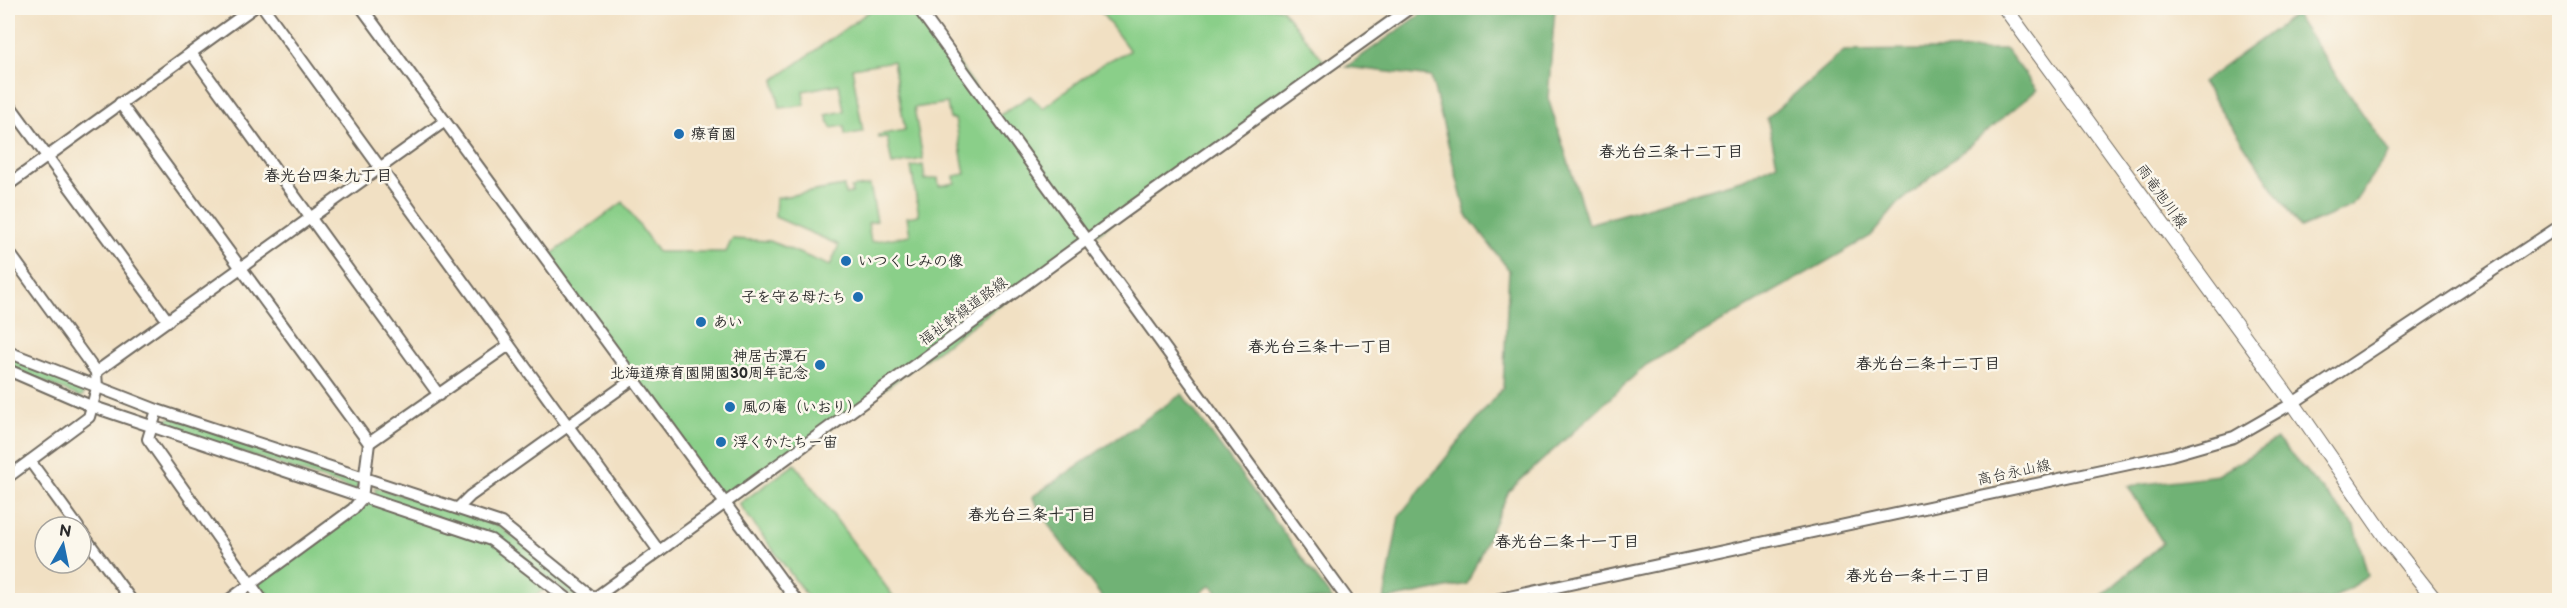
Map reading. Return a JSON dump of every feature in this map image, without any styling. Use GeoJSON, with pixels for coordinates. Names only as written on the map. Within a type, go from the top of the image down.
{"type":"FeatureCollection","features":[{"type":"Feature","properties":{"kind":"main road","name":"雨竜旭川線"},"geometry":{"type":"LineString","coordinates":[[2005,8],[2293,404]]}},
{"type":"Feature","properties":{"kind":"main road"},"geometry":{"type":"LineString","coordinates":[[2293,404],[2387,539],[2435,600]]}},
{"type":"Feature","properties":{"kind":"street"},"geometry":{"type":"LineString","coordinates":[[8,185],[253,8]]}},
{"type":"Feature","properties":{"kind":"street"},"geometry":{"type":"LineString","coordinates":[[264,8],[659,551]]}},
{"type":"Feature","properties":{"kind":"street"},"geometry":{"type":"LineString","coordinates":[[362,8],[724,506],[796,600]]}},
{"type":"Feature","properties":{"kind":"street"},"geometry":{"type":"LineString","coordinates":[[918,8],[1348,600]]}},
{"type":"Feature","properties":{"kind":"street","name":"福祉幹線道路線"},"geometry":{"type":"LineString","coordinates":[[594,600],[1085,240],[1410,8]]}},
{"type":"Feature","properties":{"kind":"street"},"geometry":{"type":"LineString","coordinates":[[191,53],[439,395]]}},
{"type":"Feature","properties":{"kind":"street"},"geometry":{"type":"LineString","coordinates":[[8,103],[168,321]]}},
{"type":"Feature","properties":{"kind":"street"},"geometry":{"type":"LineString","coordinates":[[120,104],[369,444],[363,498],[353,509],[229,600]]}},
{"type":"Feature","properties":{"kind":"street"},"geometry":{"type":"LineString","coordinates":[[96,372],[445,121]]}},
{"type":"Feature","properties":{"kind":"street","name":"高台永山線"},"geometry":{"type":"LineString","coordinates":[[1495,600],[2171,455],[2234,437],[2293,404],[2559,226]]}},
{"type":"Feature","properties":{"kind":"street"},"geometry":{"type":"LineString","coordinates":[[8,251],[96,372],[97,388],[88,417],[8,477]]}},
{"type":"Feature","properties":{"kind":"street"},"geometry":{"type":"LineString","coordinates":[[369,444],[509,345]]}},
{"type":"Feature","properties":{"kind":"street"},"geometry":{"type":"LineString","coordinates":[[8,352],[157,410],[501,523],[594,600]]}},
{"type":"Feature","properties":{"kind":"street"},"geometry":{"type":"LineString","coordinates":[[8,370],[92,406],[491,540],[569,600]]}},
{"type":"Feature","properties":{"kind":"street"},"geometry":{"type":"LineString","coordinates":[[458,508],[470,496],[632,380]]}},
{"type":"Feature","properties":{"kind":"street"},"geometry":{"type":"LineString","coordinates":[[157,410],[148,439],[262,600]]}},
{"type":"Feature","properties":{"kind":"street"},"geometry":{"type":"LineString","coordinates":[[30,461],[69,515]]}},
{"type":"Feature","properties":{"kind":"street"},"geometry":{"type":"LineString","coordinates":[[93,548],[131,600]]}},
{"type":"Feature","properties":{"kind":"green space"},"geometry":{"type":"Polygon","coordinates":[[[874,8],[918,8],[997,117],[1030,96],[1043,108],[1105,62],[1130,51],[1098,8],[1281,8],[1328,66],[724,506],[545,259],[623,202],[658,252],[726,252],[732,239],[770,241],[830,266],[839,245],[775,217],[776,198],[844,186],[845,194],[852,193],[851,188],[870,185],[877,221],[868,223],[871,242],[910,235],[907,217],[919,215],[911,167],[923,165],[925,180],[938,178],[939,186],[955,183],[954,176],[965,174],[955,119],[950,119],[947,103],[914,108],[923,159],[892,165],[887,137],[879,138],[878,135],[905,130],[893,61],[852,68],[863,132],[845,135],[844,126],[831,128],[826,115],[844,111],[839,84],[803,91],[805,105],[780,108],[774,80],[874,8]]]}},
{"type":"Feature","properties":{"kind":"green space"},"geometry":{"type":"Polygon","coordinates":[[[1430,8],[1555,8],[1548,98],[1588,224],[1744,179],[1777,163],[1767,118],[1844,51],[2006,49],[2037,90],[1898,204],[1871,236],[1646,365],[1509,491],[1467,584],[1384,600],[1399,516],[1503,387],[1509,270],[1466,214],[1431,77],[1346,67],[1430,8]]]}},
{"type":"Feature","properties":{"kind":"green space"},"geometry":{"type":"Polygon","coordinates":[[[2295,15],[2389,152],[2352,206],[2300,228],[2202,82],[2295,15]]]}},
{"type":"Feature","properties":{"kind":"green space"},"geometry":{"type":"Polygon","coordinates":[[[8,357],[83,388],[83,396],[80,397],[8,367],[8,357]]]}},
{"type":"Feature","properties":{"kind":"green space"},"geometry":{"type":"Polygon","coordinates":[[[1182,394],[1333,600],[1223,600],[1211,585],[1191,600],[1104,600],[1055,534],[1032,497],[1182,394]]]}},
{"type":"Feature","properties":{"kind":"green space"},"geometry":{"type":"Polygon","coordinates":[[[172,417],[358,481],[357,491],[167,427],[167,419],[172,417]]]}},
{"type":"Feature","properties":{"kind":"green space"},"geometry":{"type":"Polygon","coordinates":[[[2277,439],[2355,526],[2368,576],[2331,600],[2097,600],[2163,543],[2128,486],[2218,475],[2277,439]]]}},
{"type":"Feature","properties":{"kind":"green space"},"geometry":{"type":"Polygon","coordinates":[[[795,464],[896,600],[810,600],[739,504],[795,464]]]}},
{"type":"Feature","properties":{"kind":"green space"},"geometry":{"type":"Polygon","coordinates":[[[375,487],[499,526],[588,597],[584,600],[577,600],[493,536],[376,496],[375,487]]]}},
{"type":"Feature","properties":{"kind":"green space"},"geometry":{"type":"Polygon","coordinates":[[[362,498],[491,540],[550,585],[530,600],[262,600],[250,585],[362,498]]]}},
{"type":"Feature","properties":{"kind":"place","name":"療育園"},"geometry":{"type":"Point","coordinates":[679,134]}},
{"type":"Feature","properties":{"kind":"place","name":"いつくしみの像"},"geometry":{"type":"Point","coordinates":[846,261]}},
{"type":"Feature","properties":{"kind":"place","name":"子を守る母たち"},"geometry":{"type":"Point","coordinates":[858,297]}},
{"type":"Feature","properties":{"kind":"place","name":"あい"},"geometry":{"type":"Point","coordinates":[701,322]}},
{"type":"Feature","properties":{"kind":"place","name":"神居古潭石 北海道療育園開園30周年記念"},"geometry":{"type":"Point","coordinates":[820,365]}},
{"type":"Feature","properties":{"kind":"place","name":"風の庵（いおり）"},"geometry":{"type":"Point","coordinates":[730,407]}},
{"type":"Feature","properties":{"kind":"place","name":"浮くかたちー宙"},"geometry":{"type":"Point","coordinates":[721,442]}},
{"type":"Feature","properties":{"kind":"district","name":"春光台三条十二丁目"},"geometry":{"type":"Point","coordinates":[1671,151]}},
{"type":"Feature","properties":{"kind":"district","name":"春光台四条九丁目"},"geometry":{"type":"Point","coordinates":[328,175]}},
{"type":"Feature","properties":{"kind":"district","name":"春光台三条十一丁目"},"geometry":{"type":"Point","coordinates":[1320,346]}},
{"type":"Feature","properties":{"kind":"district","name":"春光台二条十二丁目"},"geometry":{"type":"Point","coordinates":[1928,363]}},
{"type":"Feature","properties":{"kind":"district","name":"春光台三条十丁目"},"geometry":{"type":"Point","coordinates":[1032,514]}},
{"type":"Feature","properties":{"kind":"district","name":"春光台二条十一丁目"},"geometry":{"type":"Point","coordinates":[1567,541]}},
{"type":"Feature","properties":{"kind":"district","name":"春光台一条十二丁目"},"geometry":{"type":"Point","coordinates":[1918,575]}}]}
